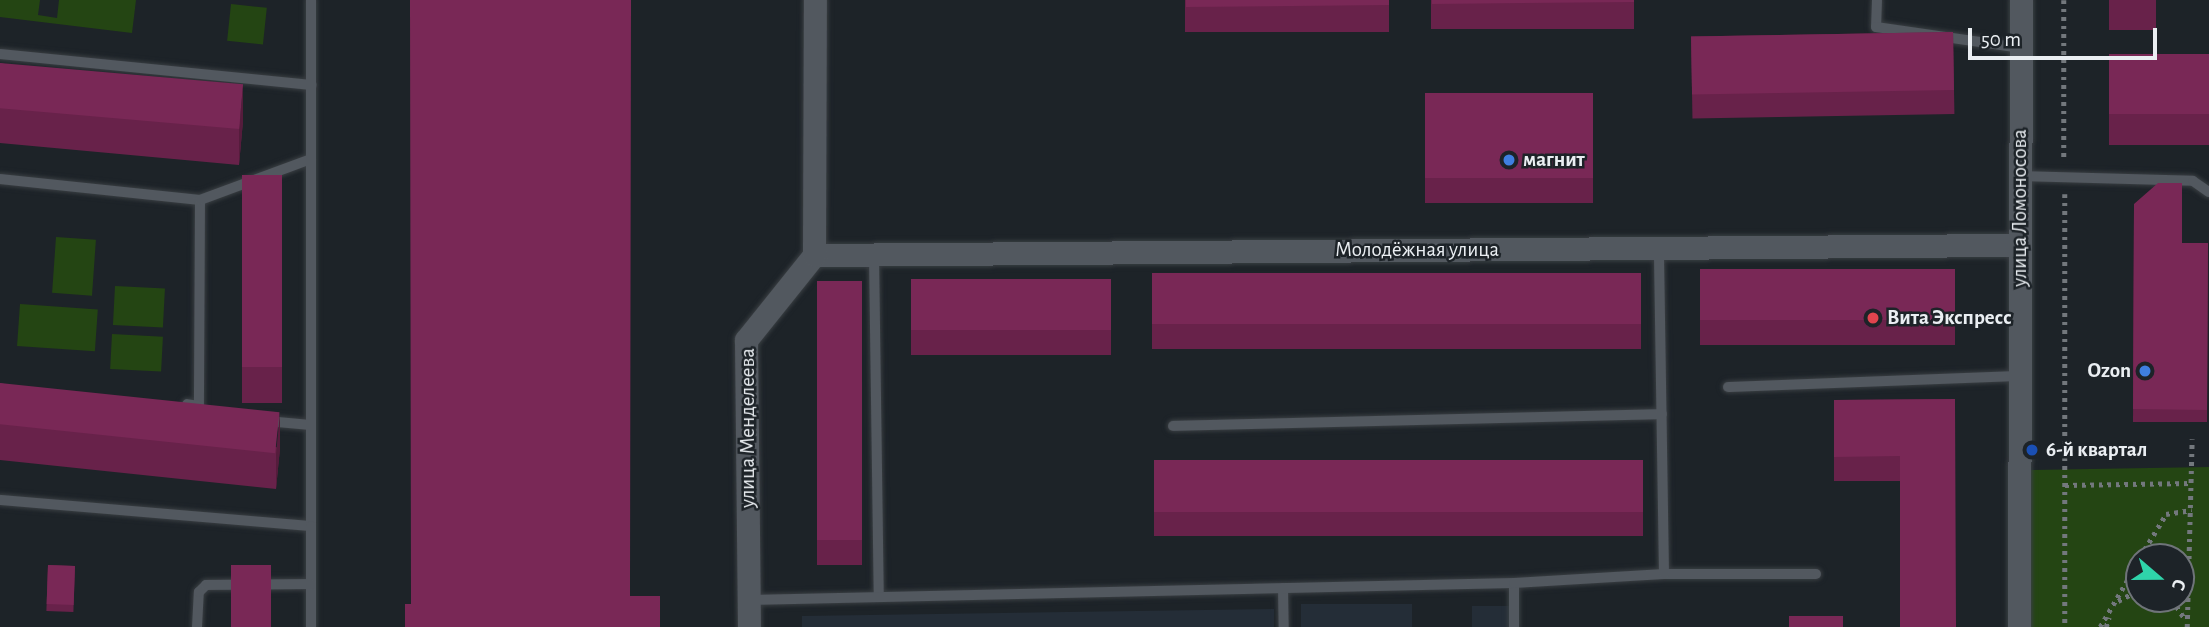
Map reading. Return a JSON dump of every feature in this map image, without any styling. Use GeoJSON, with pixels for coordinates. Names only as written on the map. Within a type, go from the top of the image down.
{"type":"FeatureCollection","features":[{"type":"Feature","properties":{"kind":"street"},"geometry":{"type":"LineString","coordinates":[[814,256],[815,0]]}},
{"type":"Feature","properties":{"kind":"street","name":"улица Ломоносова"},"geometry":{"type":"LineString","coordinates":[[2020,627],[2021,0]]}},
{"type":"Feature","properties":{"kind":"street","name":"Молодёжная улица"},"geometry":{"type":"LineString","coordinates":[[814,256],[2019,245]]}},
{"type":"Feature","properties":{"kind":"street","name":"улица Менделеева"},"geometry":{"type":"LineString","coordinates":[[749,627],[746,340],[814,256]]}},
{"type":"Feature","properties":{"kind":"lane"},"geometry":{"type":"LineString","coordinates":[[311,0],[311,627]]}},
{"type":"Feature","properties":{"kind":"lane"},"geometry":{"type":"LineString","coordinates":[[1877,0],[1877,27],[2021,48]]}},
{"type":"Feature","properties":{"kind":"lane"},"geometry":{"type":"LineString","coordinates":[[0,54],[311,85]]}},
{"type":"Feature","properties":{"kind":"lane"},"geometry":{"type":"LineString","coordinates":[[0,179],[200,200],[311,159]]}},
{"type":"Feature","properties":{"kind":"lane"},"geometry":{"type":"LineString","coordinates":[[2019,176],[2193,181],[2209,192]]}},
{"type":"Feature","properties":{"kind":"lane"},"geometry":{"type":"LineString","coordinates":[[173,403],[204,407],[200,200]]}},
{"type":"Feature","properties":{"kind":"lane"},"geometry":{"type":"LineString","coordinates":[[1659,248],[1664,574]]}},
{"type":"Feature","properties":{"kind":"lane"},"geometry":{"type":"LineString","coordinates":[[874,255],[879,597]]}},
{"type":"Feature","properties":{"kind":"lane"},"geometry":{"type":"LineString","coordinates":[[1728,387],[2019,376]]}},
{"type":"Feature","properties":{"kind":"lane"},"geometry":{"type":"LineString","coordinates":[[1173,426],[1662,414]]}},
{"type":"Feature","properties":{"kind":"lane"},"geometry":{"type":"LineString","coordinates":[[257,420],[311,425]]}},
{"type":"Feature","properties":{"kind":"lane"},"geometry":{"type":"LineString","coordinates":[[0,500],[311,526]]}},
{"type":"Feature","properties":{"kind":"lane"},"geometry":{"type":"LineString","coordinates":[[749,600],[1514,583],[1664,574],[1816,574]]}},
{"type":"Feature","properties":{"kind":"lane"},"geometry":{"type":"LineString","coordinates":[[1514,583],[1514,627]]}},
{"type":"Feature","properties":{"kind":"lane"},"geometry":{"type":"LineString","coordinates":[[197,627],[199,593],[206,585],[311,584]]}},
{"type":"Feature","properties":{"kind":"lane"},"geometry":{"type":"LineString","coordinates":[[1283,588],[1284,627]]}},
{"type":"Feature","properties":{"kind":"path"},"geometry":{"type":"LineString","coordinates":[[2064,0],[2065,627]]}},
{"type":"Feature","properties":{"kind":"path"},"geometry":{"type":"LineString","coordinates":[[2186,627],[2192,510],[2192,439]]}},
{"type":"Feature","properties":{"kind":"path"},"geometry":{"type":"LineString","coordinates":[[2065,485],[2192,483]]}},
{"type":"Feature","properties":{"kind":"path"},"geometry":{"type":"LineString","coordinates":[[2149,543],[2166,514],[2192,510]]}},
{"type":"Feature","properties":{"kind":"path"},"geometry":{"type":"LineString","coordinates":[[2106,627],[2125,587]]}},
{"type":"Feature","properties":{"kind":"path"},"geometry":{"type":"LineString","coordinates":[[2100,627],[2116,604],[2125,599]]}},
{"type":"Feature","properties":{"kind":"shaded area"},"geometry":{"type":"Polygon","coordinates":[[[1301,604],[1412,604],[1412,627],[1301,627],[1301,604]]]}},
{"type":"Feature","properties":{"kind":"shaded area"},"geometry":{"type":"Polygon","coordinates":[[[1472,606],[1509,606],[1509,627],[1472,627],[1472,606]]]}},
{"type":"Feature","properties":{"kind":"shaded area"},"geometry":{"type":"Polygon","coordinates":[[[1274,609],[1274,627],[802,627],[802,616],[1274,609]]]}},
{"type":"Feature","properties":{"kind":"green space"},"geometry":{"type":"Polygon","coordinates":[[[0,0],[40,0],[38,15],[57,18],[59,0],[136,0],[132,33],[0,17],[0,0]]]}},
{"type":"Feature","properties":{"kind":"green space"},"geometry":{"type":"Polygon","coordinates":[[[231,4],[267,8],[263,45],[227,41],[231,4]]]}},
{"type":"Feature","properties":{"kind":"green space"},"geometry":{"type":"Polygon","coordinates":[[[56,237],[96,240],[92,296],[52,293],[56,237]]]}},
{"type":"Feature","properties":{"kind":"green space"},"geometry":{"type":"Polygon","coordinates":[[[115,286],[165,289],[163,328],[113,325],[115,286]]]}},
{"type":"Feature","properties":{"kind":"green space"},"geometry":{"type":"Polygon","coordinates":[[[20,304],[98,309],[95,351],[17,346],[20,304]]]}},
{"type":"Feature","properties":{"kind":"green space"},"geometry":{"type":"Polygon","coordinates":[[[112,334],[163,337],[161,372],[110,369],[112,334]]]}},
{"type":"Feature","properties":{"kind":"green space"},"geometry":{"type":"Polygon","coordinates":[[[2209,467],[2209,627],[2027,627],[2027,470],[2209,467]]]}},
{"type":"Feature","properties":{"kind":"building"},"geometry":{"type":"Polygon","coordinates":[[[410,0],[631,0],[630,596],[660,596],[660,627],[405,627],[405,604],[411,604],[410,0]]]}},
{"type":"Feature","properties":{"kind":"building"},"geometry":{"type":"Polygon","coordinates":[[[1186,0],[1389,0],[1389,5],[1186,7],[1186,0]]]}},
{"type":"Feature","properties":{"kind":"building"},"geometry":{"type":"Polygon","coordinates":[[[1432,0],[1634,0],[1634,2],[1432,4],[1432,0]]]}},
{"type":"Feature","properties":{"kind":"building"},"geometry":{"type":"Polygon","coordinates":[[[1953,32],[1954,90],[1692,95],[1691,37],[1953,32]]]}},
{"type":"Feature","properties":{"kind":"building"},"geometry":{"type":"Polygon","coordinates":[[[2109,54],[2209,54],[2209,114],[2109,114],[2109,54]]]}},
{"type":"Feature","properties":{"kind":"building"},"geometry":{"type":"Polygon","coordinates":[[[0,63],[243,84],[239,129],[0,108],[0,63]]]}},
{"type":"Feature","properties":{"kind":"building","name":"магнит"},"geometry":{"type":"Polygon","coordinates":[[[1425,93],[1593,93],[1593,178],[1425,178],[1425,93]]]}},
{"type":"Feature","properties":{"kind":"building"},"geometry":{"type":"Polygon","coordinates":[[[242,175],[282,175],[282,367],[242,367],[242,175]]]}},
{"type":"Feature","properties":{"kind":"building"},"geometry":{"type":"Polygon","coordinates":[[[2158,183],[2182,183],[2182,243],[2208,243],[2207,410],[2133,409],[2134,204],[2158,183]]]}},
{"type":"Feature","properties":{"kind":"building"},"geometry":{"type":"Polygon","coordinates":[[[1700,269],[1955,269],[1955,320],[1700,320],[1700,269]]]}},
{"type":"Feature","properties":{"kind":"building"},"geometry":{"type":"Polygon","coordinates":[[[1152,273],[1641,273],[1641,324],[1152,324],[1152,273]]]}},
{"type":"Feature","properties":{"kind":"building"},"geometry":{"type":"Polygon","coordinates":[[[911,279],[1111,279],[1111,330],[911,330],[911,279]]]}},
{"type":"Feature","properties":{"kind":"building"},"geometry":{"type":"Polygon","coordinates":[[[817,281],[862,281],[862,540],[817,540],[817,281]]]}},
{"type":"Feature","properties":{"kind":"building"},"geometry":{"type":"Polygon","coordinates":[[[0,383],[279,412],[275,453],[0,424],[0,383]]]}},
{"type":"Feature","properties":{"kind":"building"},"geometry":{"type":"Polygon","coordinates":[[[1955,399],[1956,627],[1900,627],[1900,456],[1834,457],[1834,400],[1955,399]]]}},
{"type":"Feature","properties":{"kind":"building"},"geometry":{"type":"Polygon","coordinates":[[[1154,460],[1643,460],[1643,512],[1154,512],[1154,460]]]}},
{"type":"Feature","properties":{"kind":"building"},"geometry":{"type":"Polygon","coordinates":[[[48,565],[75,566],[74,605],[47,604],[48,565]]]}},
{"type":"Feature","properties":{"kind":"building"},"geometry":{"type":"Polygon","coordinates":[[[231,565],[271,565],[271,627],[231,627],[231,565]]]}},
{"type":"Feature","properties":{"kind":"building"},"geometry":{"type":"Polygon","coordinates":[[[1789,616],[1843,616],[1843,627],[1789,627],[1789,616]]]}},
{"type":"Feature","properties":{"kind":"place","name":"магнит"},"geometry":{"type":"Point","coordinates":[1509,160]}},
{"type":"Feature","properties":{"kind":"place","name":"Вита Экспресс"},"geometry":{"type":"Point","coordinates":[1873,318]}},
{"type":"Feature","properties":{"kind":"place","name":"Ozon"},"geometry":{"type":"Point","coordinates":[2145,371]}},
{"type":"Feature","properties":{"kind":"place","name":"6-й квартал"},"geometry":{"type":"Point","coordinates":[2032,450]}}]}
